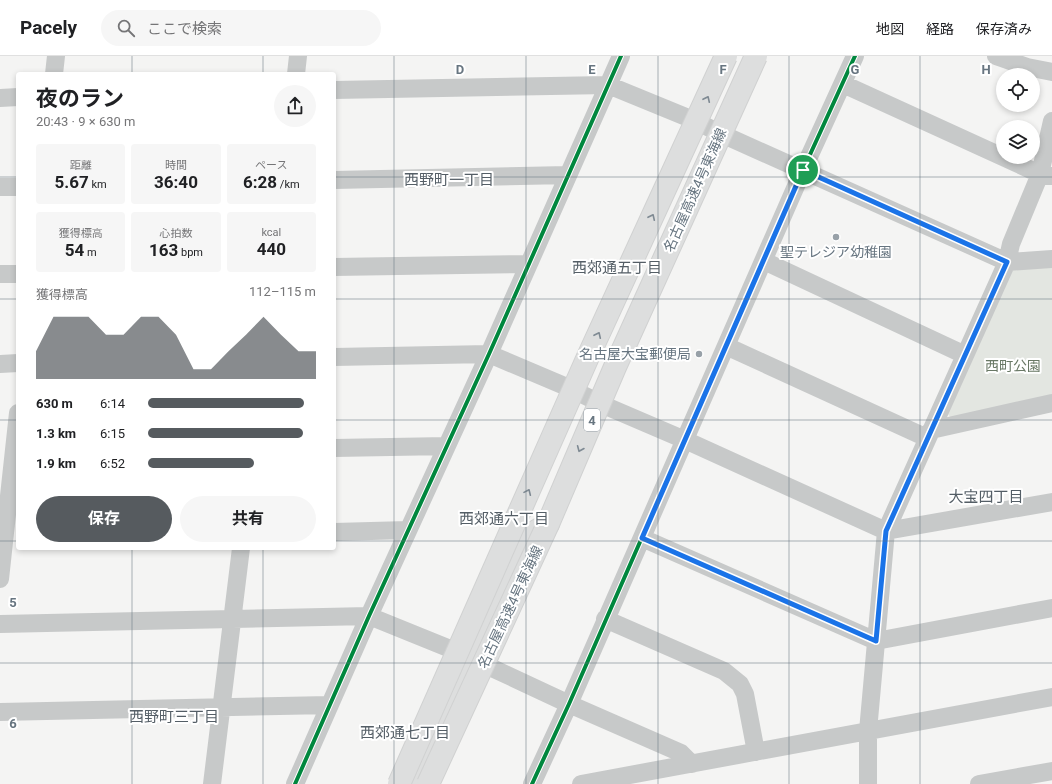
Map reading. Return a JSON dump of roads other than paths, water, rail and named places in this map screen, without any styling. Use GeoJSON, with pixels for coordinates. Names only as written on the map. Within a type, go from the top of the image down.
{"type":"FeatureCollection","features":[{"type":"Feature","properties":{"kind":"highway","name":"名古屋高速4号東海線"},"geometry":{"type":"LineString","coordinates":[[399,784],[587,359],[726,56]]}},
{"type":"Feature","properties":{"kind":"highway"},"geometry":{"type":"LineString","coordinates":[[392,784],[412,764],[436,720],[520,532],[545,496],[578,416],[696,164],[742,56]]}},
{"type":"Feature","properties":{"kind":"highway","name":"名古屋高速4号東海線"},"geometry":{"type":"LineString","coordinates":[[428,784],[548,524],[615,367],[756,56]]}},
{"type":"Feature","properties":{"kind":"highway"},"geometry":{"type":"LineString","coordinates":[[414,784],[530,535],[548,524]]}},
{"type":"Feature","properties":{"kind":"street"},"geometry":{"type":"LineString","coordinates":[[54,72],[56,56]]}},
{"type":"Feature","properties":{"kind":"street"},"geometry":{"type":"LineString","coordinates":[[296,72],[298,56]]}},
{"type":"Feature","properties":{"kind":"street"},"geometry":{"type":"LineString","coordinates":[[295,784],[369,616],[489,354],[621,56]]}},
{"type":"Feature","properties":{"kind":"street"},"geometry":{"type":"LineString","coordinates":[[532,784],[569,704],[803,170],[855,56]]}},
{"type":"Feature","properties":{"kind":"street"},"geometry":{"type":"LineString","coordinates":[[996,56],[1027,67],[1052,72]]}},
{"type":"Feature","properties":{"kind":"street"},"geometry":{"type":"LineString","coordinates":[[843,84],[1046,175]]}},
{"type":"Feature","properties":{"kind":"street"},"geometry":{"type":"LineString","coordinates":[[336,90],[608,85],[691,119],[1007,262],[1052,259]]}},
{"type":"Feature","properties":{"kind":"street"},"geometry":{"type":"LineString","coordinates":[[0,98],[16,97]]}},
{"type":"Feature","properties":{"kind":"street"},"geometry":{"type":"LineString","coordinates":[[868,784],[868,732],[886,531],[1007,262],[1010,244],[1046,175],[1052,121]]}},
{"type":"Feature","properties":{"kind":"street"},"geometry":{"type":"LineString","coordinates":[[336,180],[568,175]]}},
{"type":"Feature","properties":{"kind":"street"},"geometry":{"type":"LineString","coordinates":[[0,187],[16,187]]}},
{"type":"Feature","properties":{"kind":"street"},"geometry":{"type":"LineString","coordinates":[[764,261],[965,355]]}},
{"type":"Feature","properties":{"kind":"street"},"geometry":{"type":"LineString","coordinates":[[336,268],[529,264]]}},
{"type":"Feature","properties":{"kind":"street"},"geometry":{"type":"LineString","coordinates":[[0,274],[16,274]]}},
{"type":"Feature","properties":{"kind":"street"},"geometry":{"type":"LineString","coordinates":[[726,346],[929,434],[1052,404]]}},
{"type":"Feature","properties":{"kind":"street"},"geometry":{"type":"LineString","coordinates":[[336,357],[489,354],[567,387],[608,407],[685,440],[886,531],[1052,502]]}},
{"type":"Feature","properties":{"kind":"street"},"geometry":{"type":"LineString","coordinates":[[0,364],[16,364]]}},
{"type":"Feature","properties":{"kind":"street"},"geometry":{"type":"LineString","coordinates":[[0,579],[7,540],[11,455],[16,426]]}},
{"type":"Feature","properties":{"kind":"street"},"geometry":{"type":"LineString","coordinates":[[336,448],[447,446]]}},
{"type":"Feature","properties":{"kind":"street"},"geometry":{"type":"LineString","coordinates":[[336,532],[408,530]]}},
{"type":"Feature","properties":{"kind":"street"},"geometry":{"type":"LineString","coordinates":[[642,538],[876,641],[1052,608]]}},
{"type":"Feature","properties":{"kind":"street"},"geometry":{"type":"LineString","coordinates":[[212,784],[241,550]]}},
{"type":"Feature","properties":{"kind":"street"},"geometry":{"type":"LineString","coordinates":[[0,624],[369,616],[448,648]]}},
{"type":"Feature","properties":{"kind":"street"},"geometry":{"type":"LineString","coordinates":[[605,619],[724,671],[740,684],[745,694],[756,752]]}},
{"type":"Feature","properties":{"kind":"street"},"geometry":{"type":"LineString","coordinates":[[492,668],[569,704],[681,753],[692,764]]}},
{"type":"Feature","properties":{"kind":"street"},"geometry":{"type":"LineString","coordinates":[[581,784],[1052,697]]}},
{"type":"Feature","properties":{"kind":"street"},"geometry":{"type":"LineString","coordinates":[[0,712],[330,705]]}},
{"type":"Feature","properties":{"kind":"street"},"geometry":{"type":"LineString","coordinates":[[979,784],[1052,771]]}},
{"type":"Feature","properties":{"kind":"place","name":"聖テレジア幼稚園"},"geometry":{"type":"Point","coordinates":[836,237]}},
{"type":"Feature","properties":{"kind":"place","name":"名古屋大宝郵便局"},"geometry":{"type":"Point","coordinates":[699,354]}},
{"type":"Feature","properties":{"kind":"district","name":"西野町一丁目"},"geometry":{"type":"Point","coordinates":[449,180]}},
{"type":"Feature","properties":{"kind":"district","name":"西郊通五丁目"},"geometry":{"type":"Point","coordinates":[617,268]}},
{"type":"Feature","properties":{"kind":"district","name":"大宝四丁目"},"geometry":{"type":"Point","coordinates":[986,497]}},
{"type":"Feature","properties":{"kind":"district","name":"西郊通六丁目"},"geometry":{"type":"Point","coordinates":[504,519]}},
{"type":"Feature","properties":{"kind":"district","name":"西野町三丁目"},"geometry":{"type":"Point","coordinates":[174,717]}},
{"type":"Feature","properties":{"kind":"district","name":"西郊通七丁目"},"geometry":{"type":"Point","coordinates":[405,733]}},
{"type":"Feature","properties":{"kind":"park label","name":"西町公園"},"geometry":{"type":"Point","coordinates":[1013,366]}}]}
